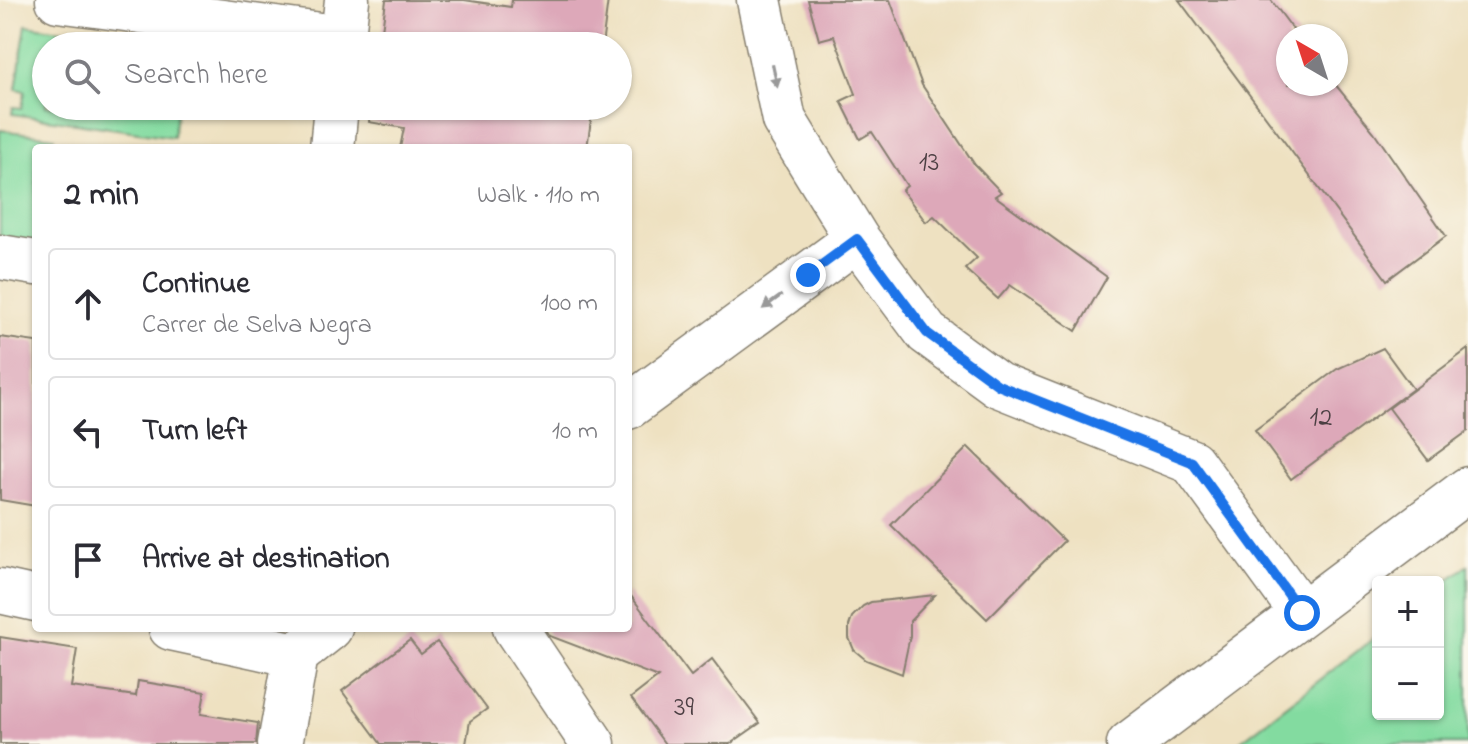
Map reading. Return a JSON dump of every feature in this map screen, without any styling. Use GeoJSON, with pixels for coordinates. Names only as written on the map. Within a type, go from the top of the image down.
{"type":"FeatureCollection","features":[{"type":"Feature","properties":{"kind":"street"},"geometry":{"type":"LineString","coordinates":[[58,0],[344,28]]}},
{"type":"Feature","properties":{"kind":"street"},"geometry":{"type":"LineString","coordinates":[[759,0],[784,120],[857,239],[927,333],[998,385],[1192,462],[1302,613]]}},
{"type":"Feature","properties":{"kind":"street"},"geometry":{"type":"LineString","coordinates":[[332,144],[335,120]]}},
{"type":"Feature","properties":{"kind":"street"},"geometry":{"type":"LineString","coordinates":[[632,404],[857,239]]}},
{"type":"Feature","properties":{"kind":"street"},"geometry":{"type":"LineString","coordinates":[[0,257],[32,262]]}},
{"type":"Feature","properties":{"kind":"street"},"geometry":{"type":"LineString","coordinates":[[1129,744],[1468,489]]}},
{"type":"Feature","properties":{"kind":"street"},"geometry":{"type":"LineString","coordinates":[[0,591],[32,598]]}},
{"type":"Feature","properties":{"kind":"street"},"geometry":{"type":"LineString","coordinates":[[190,632],[296,655]]}},
{"type":"Feature","properties":{"kind":"street"},"geometry":{"type":"LineString","coordinates":[[280,744],[296,655],[325,632]]}},
{"type":"Feature","properties":{"kind":"street"},"geometry":{"type":"LineString","coordinates":[[518,632],[593,744]]}},
{"type":"Feature","properties":{"kind":"green space"},"geometry":{"type":"Polygon","coordinates":[[[26,25],[75,32],[32,32],[32,117],[12,114],[13,107],[22,108],[25,91],[16,89],[26,25]]]}},
{"type":"Feature","properties":{"kind":"green space"},"geometry":{"type":"Polygon","coordinates":[[[54,120],[175,120],[173,137],[54,120]]]}},
{"type":"Feature","properties":{"kind":"green space"},"geometry":{"type":"Polygon","coordinates":[[[0,130],[54,137],[53,144],[32,144],[32,243],[0,239],[0,130]]]}},
{"type":"Feature","properties":{"kind":"green space"},"geometry":{"type":"Polygon","coordinates":[[[1468,565],[1468,744],[1237,744],[1372,640],[1372,720],[1444,720],[1444,583],[1468,565]]]}},
{"type":"Feature","properties":{"kind":"building"},"geometry":{"type":"Polygon","coordinates":[[[386,0],[464,0],[511,7],[512,0],[608,0],[604,32],[382,32],[386,0]]]}},
{"type":"Feature","properties":{"kind":"building"},"geometry":{"type":"Polygon","coordinates":[[[808,0],[890,0],[922,85],[975,165],[1001,192],[995,196],[1107,277],[1076,331],[1010,285],[998,299],[965,269],[977,258],[934,216],[926,222],[902,190],[907,186],[872,132],[860,139],[841,101],[856,94],[834,36],[819,40],[808,0]]]}},
{"type":"Feature","properties":{"kind":"building"},"geometry":{"type":"Polygon","coordinates":[[[1179,0],[1271,0],[1289,24],[1276,24],[1276,96],[1345,96],[1374,132],[1446,236],[1387,280],[1179,0]]]}},
{"type":"Feature","properties":{"kind":"building"},"geometry":{"type":"Polygon","coordinates":[[[591,120],[588,144],[401,144],[404,128],[369,122],[591,120]]]}},
{"type":"Feature","properties":{"kind":"building"},"geometry":{"type":"Polygon","coordinates":[[[0,337],[32,341],[32,505],[0,500],[0,337]]]}},
{"type":"Feature","properties":{"kind":"building"},"geometry":{"type":"Polygon","coordinates":[[[1383,348],[1413,389],[1291,479],[1255,430],[1337,369],[1383,348]]]}},
{"type":"Feature","properties":{"kind":"building"},"geometry":{"type":"Polygon","coordinates":[[[1468,349],[1468,431],[1428,460],[1389,408],[1468,349]]]}},
{"type":"Feature","properties":{"kind":"building"},"geometry":{"type":"Polygon","coordinates":[[[968,447],[1064,541],[987,619],[891,525],[968,447]]]}},
{"type":"Feature","properties":{"kind":"building"},"geometry":{"type":"Polygon","coordinates":[[[935,595],[910,621],[902,674],[866,660],[854,650],[849,638],[849,626],[852,617],[863,606],[871,602],[935,595]]]}},
{"type":"Feature","properties":{"kind":"building"},"geometry":{"type":"Polygon","coordinates":[[[632,597],[691,676],[712,659],[760,723],[730,744],[665,744],[631,698],[658,677],[550,636],[548,632],[632,632],[632,597]]]}},
{"type":"Feature","properties":{"kind":"building"},"geometry":{"type":"Polygon","coordinates":[[[0,637],[77,649],[71,687],[136,696],[138,681],[205,692],[201,714],[258,723],[256,744],[0,744],[0,637]]]}},
{"type":"Feature","properties":{"kind":"building"},"geometry":{"type":"Polygon","coordinates":[[[410,640],[421,654],[437,642],[487,709],[470,721],[466,744],[381,744],[342,691],[410,640]]]}},
{"type":"Feature","properties":{"kind":"route"},"geometry":{"type":"LineString","coordinates":[[808,275],[857,239],[927,333],[998,385],[1192,462],[1302,613]]}}]}
